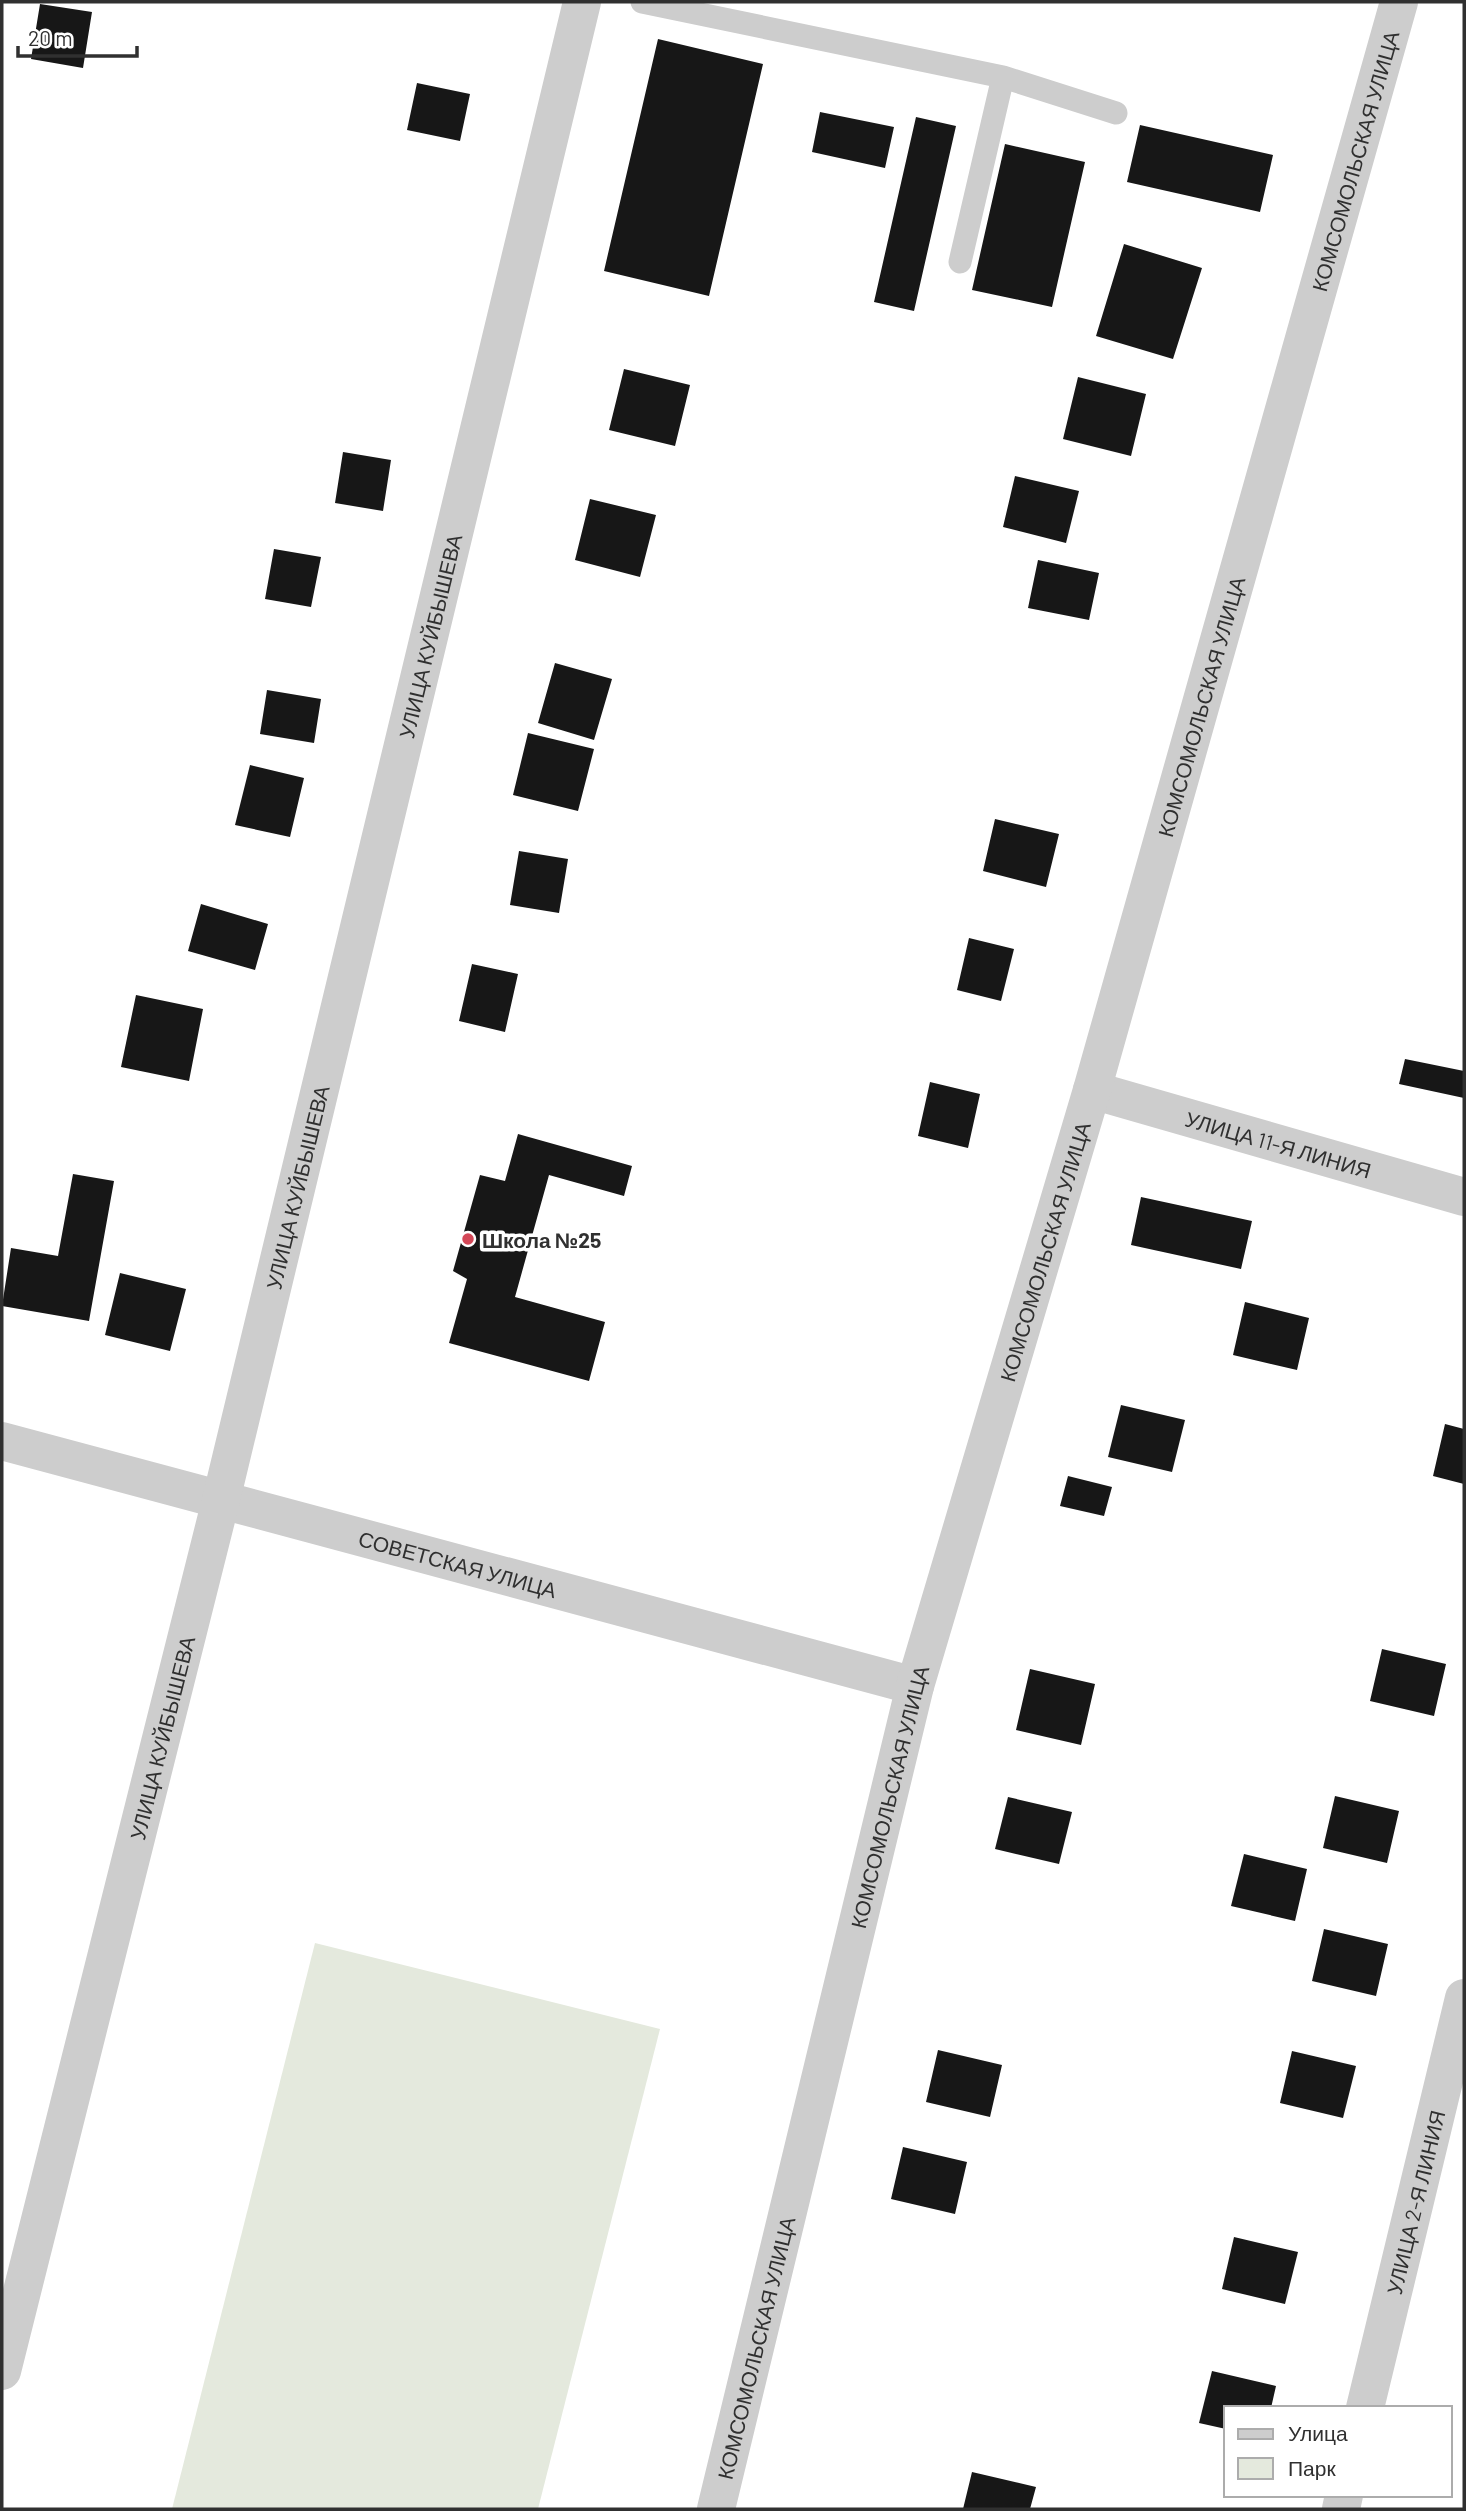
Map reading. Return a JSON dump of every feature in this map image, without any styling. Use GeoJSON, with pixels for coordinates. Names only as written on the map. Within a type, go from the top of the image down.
{"type":"FeatureCollection","features":[{"type":"Feature","properties":{"kind":"street","name":"УЛИЦА КУЙБЫШЕВА"},"geometry":{"type":"LineString","coordinates":[[2,2371],[220,1500],[582,2]]}},
{"type":"Feature","properties":{"kind":"street","name":"КОМСОМОЛЬСКАЯ УЛИЦА"},"geometry":{"type":"LineString","coordinates":[[716,2509],[915,1686],[1092,1090],[1399,2]]}},
{"type":"Feature","properties":{"kind":"street","name":"УЛИЦА 11-Я ЛИНИЯ"},"geometry":{"type":"LineString","coordinates":[[1092,1090],[1464,1197]]}},
{"type":"Feature","properties":{"kind":"street","name":"СОВЕТСКАЯ УЛИЦА"},"geometry":{"type":"LineString","coordinates":[[2,1441],[915,1686]]}},
{"type":"Feature","properties":{"kind":"street","name":"УЛИЦА 2-Я ЛИНИЯ"},"geometry":{"type":"LineString","coordinates":[[1366,2406],[1464,1998]]}},
{"type":"Feature","properties":{"kind":"lane"},"geometry":{"type":"LineString","coordinates":[[642,2],[1003,77],[1116,113]]}},
{"type":"Feature","properties":{"kind":"lane"},"geometry":{"type":"LineString","coordinates":[[960,262],[1003,77]]}},
{"type":"Feature","properties":{"kind":"green space"},"geometry":{"type":"Polygon","coordinates":[[[315,1943],[660,2029],[538,2509],[172,2509],[315,1943]]]}},
{"type":"Feature","properties":{"kind":"building"},"geometry":{"type":"Polygon","coordinates":[[[40,4],[92,12],[83,68],[31,59],[40,4]]]}},
{"type":"Feature","properties":{"kind":"building"},"geometry":{"type":"Polygon","coordinates":[[[658,39],[763,64],[709,296],[604,271],[658,39]]]}},
{"type":"Feature","properties":{"kind":"building"},"geometry":{"type":"Polygon","coordinates":[[[417,83],[470,94],[460,141],[407,130],[417,83]]]}},
{"type":"Feature","properties":{"kind":"building"},"geometry":{"type":"Polygon","coordinates":[[[820,112],[894,127],[885,168],[812,152],[820,112]]]}},
{"type":"Feature","properties":{"kind":"building"},"geometry":{"type":"Polygon","coordinates":[[[916,117],[956,126],[914,311],[874,302],[916,117]]]}},
{"type":"Feature","properties":{"kind":"building"},"geometry":{"type":"Polygon","coordinates":[[[1140,125],[1273,155],[1260,212],[1127,182],[1140,125]]]}},
{"type":"Feature","properties":{"kind":"building"},"geometry":{"type":"Polygon","coordinates":[[[1005,144],[1085,162],[1052,307],[972,290],[1005,144]]]}},
{"type":"Feature","properties":{"kind":"building"},"geometry":{"type":"Polygon","coordinates":[[[1124,244],[1202,268],[1173,359],[1096,336],[1124,244]]]}},
{"type":"Feature","properties":{"kind":"building"},"geometry":{"type":"Polygon","coordinates":[[[624,369],[690,385],[675,446],[609,430],[624,369]]]}},
{"type":"Feature","properties":{"kind":"building"},"geometry":{"type":"Polygon","coordinates":[[[1078,377],[1146,394],[1131,456],[1063,439],[1078,377]]]}},
{"type":"Feature","properties":{"kind":"building"},"geometry":{"type":"Polygon","coordinates":[[[343,452],[391,460],[383,511],[335,503],[343,452]]]}},
{"type":"Feature","properties":{"kind":"building"},"geometry":{"type":"Polygon","coordinates":[[[1015,476],[1079,491],[1066,543],[1003,527],[1015,476]]]}},
{"type":"Feature","properties":{"kind":"building"},"geometry":{"type":"Polygon","coordinates":[[[590,499],[656,515],[640,577],[575,560],[590,499]]]}},
{"type":"Feature","properties":{"kind":"building"},"geometry":{"type":"Polygon","coordinates":[[[274,549],[321,557],[311,607],[265,599],[274,549]]]}},
{"type":"Feature","properties":{"kind":"building"},"geometry":{"type":"Polygon","coordinates":[[[1038,560],[1099,573],[1089,620],[1028,608],[1038,560]]]}},
{"type":"Feature","properties":{"kind":"building"},"geometry":{"type":"Polygon","coordinates":[[[555,663],[612,679],[594,740],[538,723],[555,663]]]}},
{"type":"Feature","properties":{"kind":"building"},"geometry":{"type":"Polygon","coordinates":[[[267,690],[321,699],[314,743],[260,734],[267,690]]]}},
{"type":"Feature","properties":{"kind":"building"},"geometry":{"type":"Polygon","coordinates":[[[528,733],[594,749],[578,811],[513,795],[528,733]]]}},
{"type":"Feature","properties":{"kind":"building"},"geometry":{"type":"Polygon","coordinates":[[[250,765],[304,778],[290,837],[235,825],[250,765]]]}},
{"type":"Feature","properties":{"kind":"building"},"geometry":{"type":"Polygon","coordinates":[[[995,819],[1059,834],[1046,887],[983,871],[995,819]]]}},
{"type":"Feature","properties":{"kind":"building"},"geometry":{"type":"Polygon","coordinates":[[[519,851],[568,859],[559,913],[510,905],[519,851]]]}},
{"type":"Feature","properties":{"kind":"building"},"geometry":{"type":"Polygon","coordinates":[[[201,904],[268,924],[255,970],[188,951],[201,904]]]}},
{"type":"Feature","properties":{"kind":"building"},"geometry":{"type":"Polygon","coordinates":[[[969,938],[1014,949],[1001,1001],[957,990],[969,938]]]}},
{"type":"Feature","properties":{"kind":"building"},"geometry":{"type":"Polygon","coordinates":[[[472,964],[518,974],[505,1032],[459,1021],[472,964]]]}},
{"type":"Feature","properties":{"kind":"building"},"geometry":{"type":"Polygon","coordinates":[[[136,995],[203,1009],[189,1081],[121,1067],[136,995]]]}},
{"type":"Feature","properties":{"kind":"building"},"geometry":{"type":"Polygon","coordinates":[[[1405,1059],[1464,1071],[1464,1098],[1399,1084],[1405,1059]]]}},
{"type":"Feature","properties":{"kind":"building"},"geometry":{"type":"Polygon","coordinates":[[[930,1082],[980,1094],[968,1148],[918,1136],[930,1082]]]}},
{"type":"Feature","properties":{"kind":"building"},"geometry":{"type":"Polygon","coordinates":[[[518,1134],[632,1166],[624,1196],[549,1175],[515,1297],[605,1322],[589,1381],[449,1343],[467,1279],[453,1271],[480,1175],[505,1181],[518,1134]]]}},
{"type":"Feature","properties":{"kind":"building"},"geometry":{"type":"Polygon","coordinates":[[[73,1174],[114,1181],[89,1321],[2,1306],[11,1248],[58,1256],[73,1174]]]}},
{"type":"Feature","properties":{"kind":"building"},"geometry":{"type":"Polygon","coordinates":[[[1141,1197],[1252,1221],[1241,1269],[1131,1245],[1141,1197]]]}},
{"type":"Feature","properties":{"kind":"building"},"geometry":{"type":"Polygon","coordinates":[[[120,1273],[186,1289],[170,1351],[105,1335],[120,1273]]]}},
{"type":"Feature","properties":{"kind":"building"},"geometry":{"type":"Polygon","coordinates":[[[1245,1302],[1309,1318],[1297,1370],[1233,1355],[1245,1302]]]}},
{"type":"Feature","properties":{"kind":"building"},"geometry":{"type":"Polygon","coordinates":[[[1121,1405],[1185,1420],[1172,1472],[1108,1457],[1121,1405]]]}},
{"type":"Feature","properties":{"kind":"building"},"geometry":{"type":"Polygon","coordinates":[[[1445,1424],[1464,1429],[1464,1484],[1433,1476],[1445,1424]]]}},
{"type":"Feature","properties":{"kind":"building"},"geometry":{"type":"Polygon","coordinates":[[[1068,1476],[1112,1487],[1104,1516],[1060,1506],[1068,1476]]]}},
{"type":"Feature","properties":{"kind":"building"},"geometry":{"type":"Polygon","coordinates":[[[1382,1649],[1446,1664],[1434,1716],[1370,1701],[1382,1649]]]}},
{"type":"Feature","properties":{"kind":"building"},"geometry":{"type":"Polygon","coordinates":[[[1030,1669],[1095,1684],[1081,1745],[1016,1730],[1030,1669]]]}},
{"type":"Feature","properties":{"kind":"building"},"geometry":{"type":"Polygon","coordinates":[[[1335,1796],[1399,1811],[1387,1863],[1323,1848],[1335,1796]]]}},
{"type":"Feature","properties":{"kind":"building"},"geometry":{"type":"Polygon","coordinates":[[[1008,1797],[1072,1812],[1059,1864],[995,1849],[1008,1797]]]}},
{"type":"Feature","properties":{"kind":"building"},"geometry":{"type":"Polygon","coordinates":[[[1244,1854],[1307,1869],[1295,1921],[1231,1906],[1244,1854]]]}},
{"type":"Feature","properties":{"kind":"building"},"geometry":{"type":"Polygon","coordinates":[[[1324,1929],[1388,1944],[1376,1996],[1312,1981],[1324,1929]]]}},
{"type":"Feature","properties":{"kind":"building"},"geometry":{"type":"Polygon","coordinates":[[[938,2050],[1002,2065],[990,2117],[926,2102],[938,2050]]]}},
{"type":"Feature","properties":{"kind":"building"},"geometry":{"type":"Polygon","coordinates":[[[1292,2051],[1356,2066],[1343,2118],[1280,2103],[1292,2051]]]}},
{"type":"Feature","properties":{"kind":"building"},"geometry":{"type":"Polygon","coordinates":[[[903,2147],[967,2162],[955,2214],[891,2199],[903,2147]]]}},
{"type":"Feature","properties":{"kind":"building"},"geometry":{"type":"Polygon","coordinates":[[[1234,2237],[1298,2252],[1285,2304],[1222,2289],[1234,2237]]]}},
{"type":"Feature","properties":{"kind":"building"},"geometry":{"type":"Polygon","coordinates":[[[1212,2371],[1276,2386],[1271,2406],[1224,2406],[1224,2429],[1199,2423],[1212,2371]]]}},
{"type":"Feature","properties":{"kind":"building"},"geometry":{"type":"Polygon","coordinates":[[[972,2472],[1036,2487],[1030,2509],[963,2509],[972,2472]]]}},
{"type":"Feature","properties":{"kind":"place","name":"Школа №25"},"geometry":{"type":"Point","coordinates":[468,1239]}}]}
